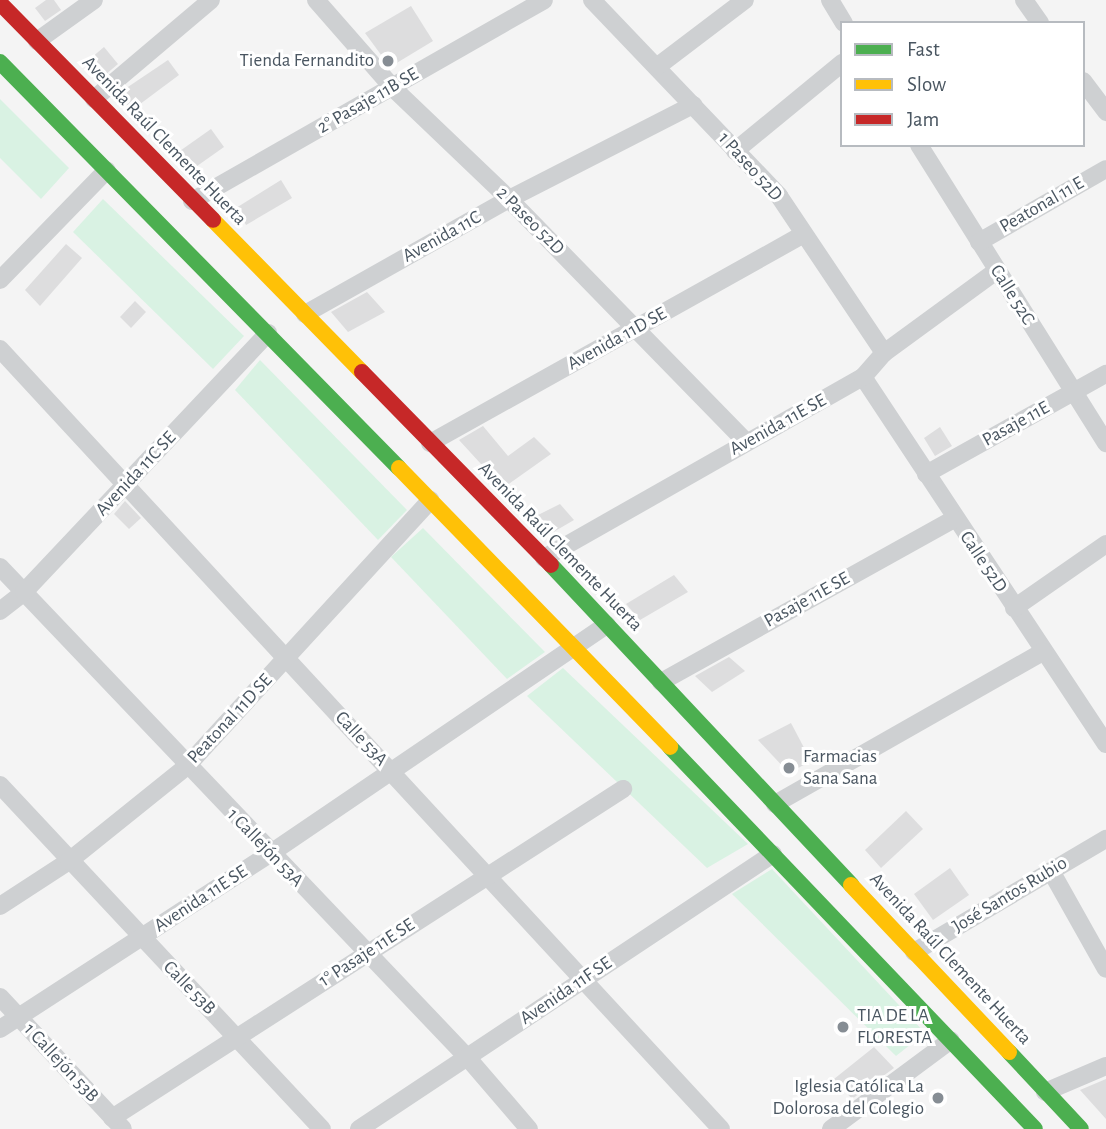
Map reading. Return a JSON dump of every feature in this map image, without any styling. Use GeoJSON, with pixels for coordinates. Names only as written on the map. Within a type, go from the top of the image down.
{"type":"FeatureCollection","features":[{"type":"Feature","properties":{"kind":"main road","name":"Avenida Raúl Clemente Huerta"},"geometry":{"type":"LineString","coordinates":[[0,3],[544,558],[1081,1129]]}},
{"type":"Feature","properties":{"kind":"main road"},"geometry":{"type":"LineString","coordinates":[[0,62],[576,648],[1035,1129]]}},
{"type":"Feature","properties":{"kind":"street"},"geometry":{"type":"LineString","coordinates":[[37,41],[94,0]]}},
{"type":"Feature","properties":{"kind":"street"},"geometry":{"type":"LineString","coordinates":[[94,99],[211,0]]}},
{"type":"Feature","properties":{"kind":"street","name":"2 Paseo 52D"},"geometry":{"type":"LineString","coordinates":[[316,0],[393,88],[509,199],[746,442]]}},
{"type":"Feature","properties":{"kind":"street","name":"2° Pasaje 11B SE"},"geometry":{"type":"LineString","coordinates":[[192,201],[544,0]]}},
{"type":"Feature","properties":{"kind":"street","name":"1 Paseo 52D"},"geometry":{"type":"LineString","coordinates":[[592,0],[658,66],[779,197],[884,353]]}},
{"type":"Feature","properties":{"kind":"street"},"geometry":{"type":"LineString","coordinates":[[658,66],[745,0]]}},
{"type":"Feature","properties":{"kind":"street"},"geometry":{"type":"LineString","coordinates":[[830,0],[843,21]]}},
{"type":"Feature","properties":{"kind":"street"},"geometry":{"type":"LineString","coordinates":[[1024,0],[1040,21]]}},
{"type":"Feature","properties":{"kind":"street"},"geometry":{"type":"LineString","coordinates":[[735,150],[840,65]]}},
{"type":"Feature","properties":{"kind":"street"},"geometry":{"type":"LineString","coordinates":[[1085,84],[1106,112]]}},
{"type":"Feature","properties":{"kind":"street","name":"Avenida 11C"},"geometry":{"type":"LineString","coordinates":[[304,314],[509,199],[693,105]]}},
{"type":"Feature","properties":{"kind":"street","name":"Calle 52C"},"geometry":{"type":"LineString","coordinates":[[920,147],[1106,443]]}},
{"type":"Feature","properties":{"kind":"street","name":"Peatonal 11 E"},"geometry":{"type":"LineString","coordinates":[[979,242],[1106,169]]}},
{"type":"Feature","properties":{"kind":"street"},"geometry":{"type":"LineString","coordinates":[[0,280],[107,170]]}},
{"type":"Feature","properties":{"kind":"street","name":"Avenida 11D SE"},"geometry":{"type":"LineString","coordinates":[[430,443],[804,234]]}},
{"type":"Feature","properties":{"kind":"street","name":"Avenida 11E SE"},"geometry":{"type":"LineString","coordinates":[[544,558],[863,377],[884,353],[996,271]]}},
{"type":"Feature","properties":{"kind":"street","name":"Avenida 11C SE"},"geometry":{"type":"LineString","coordinates":[[0,611],[24,592],[268,333]]}},
{"type":"Feature","properties":{"kind":"street","name":"Calle 53A"},"geometry":{"type":"LineString","coordinates":[[0,349],[722,1129]]}},
{"type":"Feature","properties":{"kind":"street","name":"Pasaje 11E"},"geometry":{"type":"LineString","coordinates":[[926,474],[1106,374]]}},
{"type":"Feature","properties":{"kind":"street","name":"Calle 52D"},"geometry":{"type":"LineString","coordinates":[[863,377],[954,519],[1106,744]]}},
{"type":"Feature","properties":{"kind":"street","name":"Peatonal 11D SE"},"geometry":{"type":"LineString","coordinates":[[0,906],[69,861],[186,767],[431,500]]}},
{"type":"Feature","properties":{"kind":"street","name":"Pasaje 11E SE"},"geometry":{"type":"LineString","coordinates":[[661,682],[954,519]]}},
{"type":"Feature","properties":{"kind":"street"},"geometry":{"type":"LineString","coordinates":[[1014,608],[1106,544]]}},
{"type":"Feature","properties":{"kind":"street","name":"1 Callejón 53A"},"geometry":{"type":"LineString","coordinates":[[0,567],[186,767],[467,1058],[529,1129]]}},
{"type":"Feature","properties":{"kind":"street","name":"Avenida 11E SE"},"geometry":{"type":"LineString","coordinates":[[0,1029],[271,853],[389,769],[576,648],[607,625]]}},
{"type":"Feature","properties":{"kind":"street"},"geometry":{"type":"LineString","coordinates":[[775,804],[1043,652]]}},
{"type":"Feature","properties":{"kind":"street","name":"Calle 53B"},"geometry":{"type":"LineString","coordinates":[[0,785],[322,1129]]}},
{"type":"Feature","properties":{"kind":"street","name":"1° Pasaje 11E SE"},"geometry":{"type":"LineString","coordinates":[[118,1123],[236,1038],[623,789]]}},
{"type":"Feature","properties":{"kind":"street","name":"José Santos Rubio"},"geometry":{"type":"LineString","coordinates":[[914,952],[1106,839]]}},
{"type":"Feature","properties":{"kind":"street","name":"Avenida 11F SE"},"geometry":{"type":"LineString","coordinates":[[359,1129],[774,854]]}},
{"type":"Feature","properties":{"kind":"street"},"geometry":{"type":"LineString","coordinates":[[1051,871],[1106,969]]}},
{"type":"Feature","properties":{"kind":"street","name":"1 Callejón 53B"},"geometry":{"type":"LineString","coordinates":[[0,997],[118,1123]]}},
{"type":"Feature","properties":{"kind":"street"},"geometry":{"type":"LineString","coordinates":[[831,1129],[951,1040]]}},
{"type":"Feature","properties":{"kind":"street"},"geometry":{"type":"LineString","coordinates":[[1045,1091],[1106,1066]]}},
{"type":"Feature","properties":{"kind":"green space"},"geometry":{"type":"Polygon","coordinates":[[[0,99],[69,168],[41,199],[0,158],[0,99]]]}},
{"type":"Feature","properties":{"kind":"green space"},"geometry":{"type":"Polygon","coordinates":[[[103,199],[244,336],[213,369],[73,232],[103,199]]]}},
{"type":"Feature","properties":{"kind":"green space"},"geometry":{"type":"Polygon","coordinates":[[[260,360],[407,510],[378,540],[235,390],[260,360]]]}},
{"type":"Feature","properties":{"kind":"green space"},"geometry":{"type":"Polygon","coordinates":[[[423,528],[545,652],[507,679],[391,557],[423,528]]]}},
{"type":"Feature","properties":{"kind":"green space"},"geometry":{"type":"Polygon","coordinates":[[[563,668],[748,844],[707,868],[527,696],[563,668]]]}},
{"type":"Feature","properties":{"kind":"green space"},"geometry":{"type":"Polygon","coordinates":[[[772,869],[925,1033],[896,1056],[732,894],[772,869]]]}},
{"type":"Feature","properties":{"kind":"building"},"geometry":{"type":"Polygon","coordinates":[[[46,0],[54,0],[61,10],[45,21],[35,8],[46,0]]]}},
{"type":"Feature","properties":{"kind":"building"},"geometry":{"type":"Polygon","coordinates":[[[411,6],[433,41],[390,67],[365,33],[411,6]]]}},
{"type":"Feature","properties":{"kind":"building"},"geometry":{"type":"Polygon","coordinates":[[[104,47],[118,64],[98,81],[84,64],[104,47]]]}},
{"type":"Feature","properties":{"kind":"building"},"geometry":{"type":"Polygon","coordinates":[[[168,60],[179,75],[128,113],[113,97],[168,60]]]}},
{"type":"Feature","properties":{"kind":"building"},"geometry":{"type":"Polygon","coordinates":[[[211,129],[224,147],[190,171],[177,153],[211,129]]]}},
{"type":"Feature","properties":{"kind":"building"},"geometry":{"type":"Polygon","coordinates":[[[281,180],[292,198],[246,225],[236,208],[281,180]]]}},
{"type":"Feature","properties":{"kind":"building"},"geometry":{"type":"Polygon","coordinates":[[[66,244],[82,258],[40,306],[25,290],[66,244]]]}},
{"type":"Feature","properties":{"kind":"building"},"geometry":{"type":"Polygon","coordinates":[[[367,292],[385,312],[348,332],[331,312],[367,292]]]}},
{"type":"Feature","properties":{"kind":"building"},"geometry":{"type":"Polygon","coordinates":[[[135,301],[146,312],[131,328],[120,317],[135,301]]]}},
{"type":"Feature","properties":{"kind":"building"},"geometry":{"type":"Polygon","coordinates":[[[483,426],[508,456],[534,437],[551,454],[503,488],[459,440],[483,426]]]}},
{"type":"Feature","properties":{"kind":"building"},"geometry":{"type":"Polygon","coordinates":[[[940,427],[952,446],[935,456],[924,438],[940,427]]]}},
{"type":"Feature","properties":{"kind":"building"},"geometry":{"type":"Polygon","coordinates":[[[125,501],[141,518],[129,529],[114,514],[125,501]]]}},
{"type":"Feature","properties":{"kind":"building"},"geometry":{"type":"Polygon","coordinates":[[[560,504],[574,520],[550,534],[534,517],[560,504]]]}},
{"type":"Feature","properties":{"kind":"building"},"geometry":{"type":"Polygon","coordinates":[[[674,575],[688,592],[640,620],[626,604],[674,575]]]}},
{"type":"Feature","properties":{"kind":"building"},"geometry":{"type":"Polygon","coordinates":[[[729,657],[745,671],[712,692],[695,676],[729,657]]]}},
{"type":"Feature","properties":{"kind":"building"},"geometry":{"type":"Polygon","coordinates":[[[791,723],[811,761],[789,773],[758,740],[791,723]]]}},
{"type":"Feature","properties":{"kind":"building"},"geometry":{"type":"Polygon","coordinates":[[[906,811],[923,829],[881,868],[865,850],[906,811]]]}},
{"type":"Feature","properties":{"kind":"building"},"geometry":{"type":"Polygon","coordinates":[[[950,868],[969,895],[933,920],[914,894],[950,868]]]}},
{"type":"Feature","properties":{"kind":"building"},"geometry":{"type":"Polygon","coordinates":[[[874,1047],[894,1068],[852,1099],[834,1079],[874,1047]]]}},
{"type":"Feature","properties":{"kind":"building"},"geometry":{"type":"Polygon","coordinates":[[[1106,1079],[1106,1119],[1080,1090],[1106,1079]]]}},
{"type":"Feature","properties":{"kind":"traffic: fast"},"geometry":{"type":"LineString","coordinates":[[0,62],[399,468]]}},
{"type":"Feature","properties":{"kind":"traffic: fast"},"geometry":{"type":"LineString","coordinates":[[551,565],[851,885]]}},
{"type":"Feature","properties":{"kind":"traffic: fast"},"geometry":{"type":"LineString","coordinates":[[670,747],[1035,1129]]}},
{"type":"Feature","properties":{"kind":"traffic: fast"},"geometry":{"type":"LineString","coordinates":[[1009,1052],[1081,1129]]}},
{"type":"Feature","properties":{"kind":"traffic: slow"},"geometry":{"type":"LineString","coordinates":[[213,220],[362,372]]}},
{"type":"Feature","properties":{"kind":"traffic: slow"},"geometry":{"type":"LineString","coordinates":[[399,468],[670,747]]}},
{"type":"Feature","properties":{"kind":"traffic: slow"},"geometry":{"type":"LineString","coordinates":[[851,885],[1009,1052]]}},
{"type":"Feature","properties":{"kind":"traffic: jam"},"geometry":{"type":"LineString","coordinates":[[0,3],[213,220]]}},
{"type":"Feature","properties":{"kind":"traffic: jam"},"geometry":{"type":"LineString","coordinates":[[362,372],[551,565]]}},
{"type":"Feature","properties":{"kind":"place","name":"Tienda Fernandito"},"geometry":{"type":"Point","coordinates":[388,61]}},
{"type":"Feature","properties":{"kind":"place","name":"Farmacias Sana Sana"},"geometry":{"type":"Point","coordinates":[789,768]}},
{"type":"Feature","properties":{"kind":"place","name":"TIA DE LA FLORESTA"},"geometry":{"type":"Point","coordinates":[843,1027]}},
{"type":"Feature","properties":{"kind":"place","name":"Iglesia Católica La Dolorosa del Colegio"},"geometry":{"type":"Point","coordinates":[938,1098]}}]}
